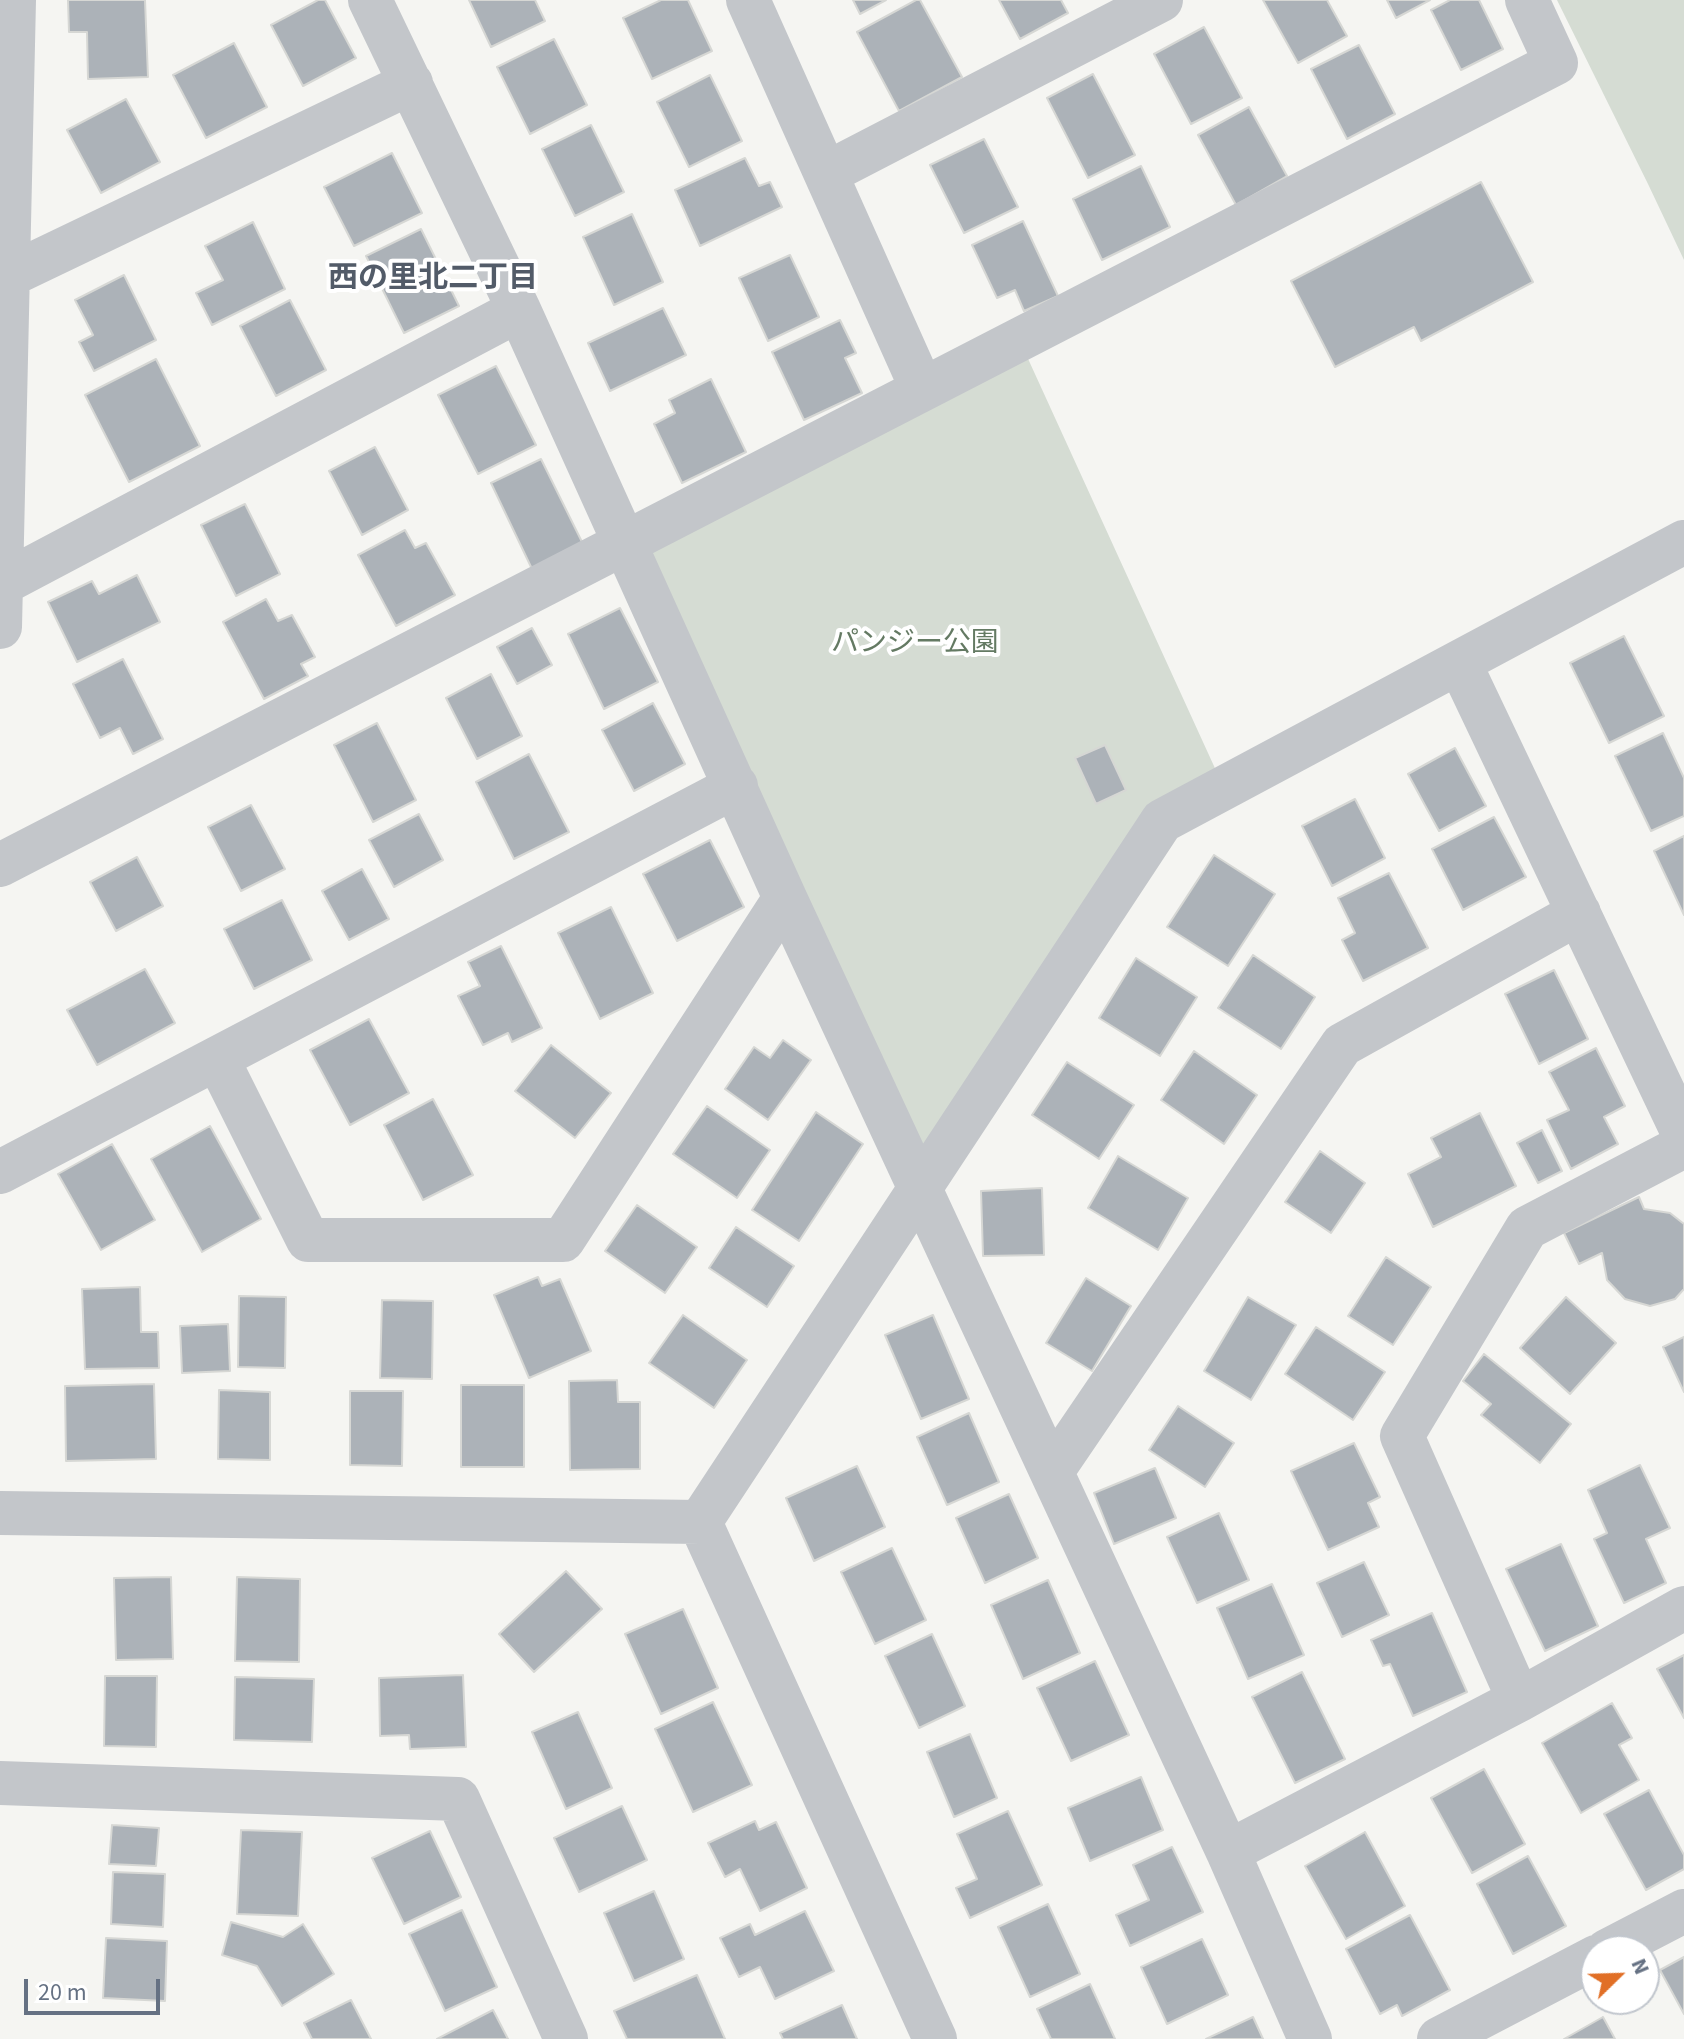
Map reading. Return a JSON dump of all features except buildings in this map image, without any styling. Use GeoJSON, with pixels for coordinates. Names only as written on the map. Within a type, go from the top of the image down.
{"type":"FeatureCollection","features":[{"type":"Feature","properties":{"kind":"street"},"geometry":{"type":"LineString","coordinates":[[0,627],[14,0]]}},
{"type":"Feature","properties":{"kind":"street"},"geometry":{"type":"LineString","coordinates":[[370,0],[519,310],[785,898],[1228,1852],[1310,2039]]}},
{"type":"Feature","properties":{"kind":"street"},"geometry":{"type":"LineString","coordinates":[[748,0],[922,389]]}},
{"type":"Feature","properties":{"kind":"street"},"geometry":{"type":"LineString","coordinates":[[827,173],[1161,0]]}},
{"type":"Feature","properties":{"kind":"street"},"geometry":{"type":"LineString","coordinates":[[0,865],[1556,63],[1527,0]]}},
{"type":"Feature","properties":{"kind":"street"},"geometry":{"type":"LineString","coordinates":[[6,277],[411,83]]}},
{"type":"Feature","properties":{"kind":"street"},"geometry":{"type":"LineString","coordinates":[[1,584],[519,310]]}},
{"type":"Feature","properties":{"kind":"street"},"geometry":{"type":"LineString","coordinates":[[700,1522],[1162,821],[1684,542]]}},
{"type":"Feature","properties":{"kind":"street"},"geometry":{"type":"LineString","coordinates":[[1459,662],[1684,1135]]}},
{"type":"Feature","properties":{"kind":"street"},"geometry":{"type":"LineString","coordinates":[[0,1172],[736,786]]}},
{"type":"Feature","properties":{"kind":"street"},"geometry":{"type":"LineString","coordinates":[[218,1060],[308,1240],[563,1240],[785,898]]}},
{"type":"Feature","properties":{"kind":"street"},"geometry":{"type":"LineString","coordinates":[[1053,1470],[1342,1045],[1579,913]]}},
{"type":"Feature","properties":{"kind":"street"},"geometry":{"type":"LineString","coordinates":[[1519,1700],[1402,1436],[1527,1228],[1684,1146]]}},
{"type":"Feature","properties":{"kind":"street"},"geometry":{"type":"LineString","coordinates":[[0,1513],[700,1522]]}},
{"type":"Feature","properties":{"kind":"street"},"geometry":{"type":"LineString","coordinates":[[700,1522],[935,2039]]}},
{"type":"Feature","properties":{"kind":"street"},"geometry":{"type":"LineString","coordinates":[[1228,1852],[1519,1700],[1684,1608]]}},
{"type":"Feature","properties":{"kind":"street"},"geometry":{"type":"LineString","coordinates":[[0,1783],[458,1799],[566,2039]]}},
{"type":"Feature","properties":{"kind":"street"},"geometry":{"type":"LineString","coordinates":[[1638,1935],[1684,1911]]}},
{"type":"Feature","properties":{"kind":"street"},"geometry":{"type":"LineString","coordinates":[[1439,2039],[1580,1965]]}},
{"type":"Feature","properties":{"kind":"green space"},"geometry":{"type":"Polygon","coordinates":[[[1557,0],[1684,0],[1684,260],[1648,184],[1557,0]]]}},
{"type":"Feature","properties":{"kind":"green space","name":"パンジー公園"},"geometry":{"type":"Polygon","coordinates":[[[1019,339],[1224,788],[1162,821],[919,1187],[624,544],[1019,339]]]}},
{"type":"Feature","properties":{"kind":"district","name":"西の里北二丁目"},"geometry":{"type":"Point","coordinates":[433,280]}}]}
